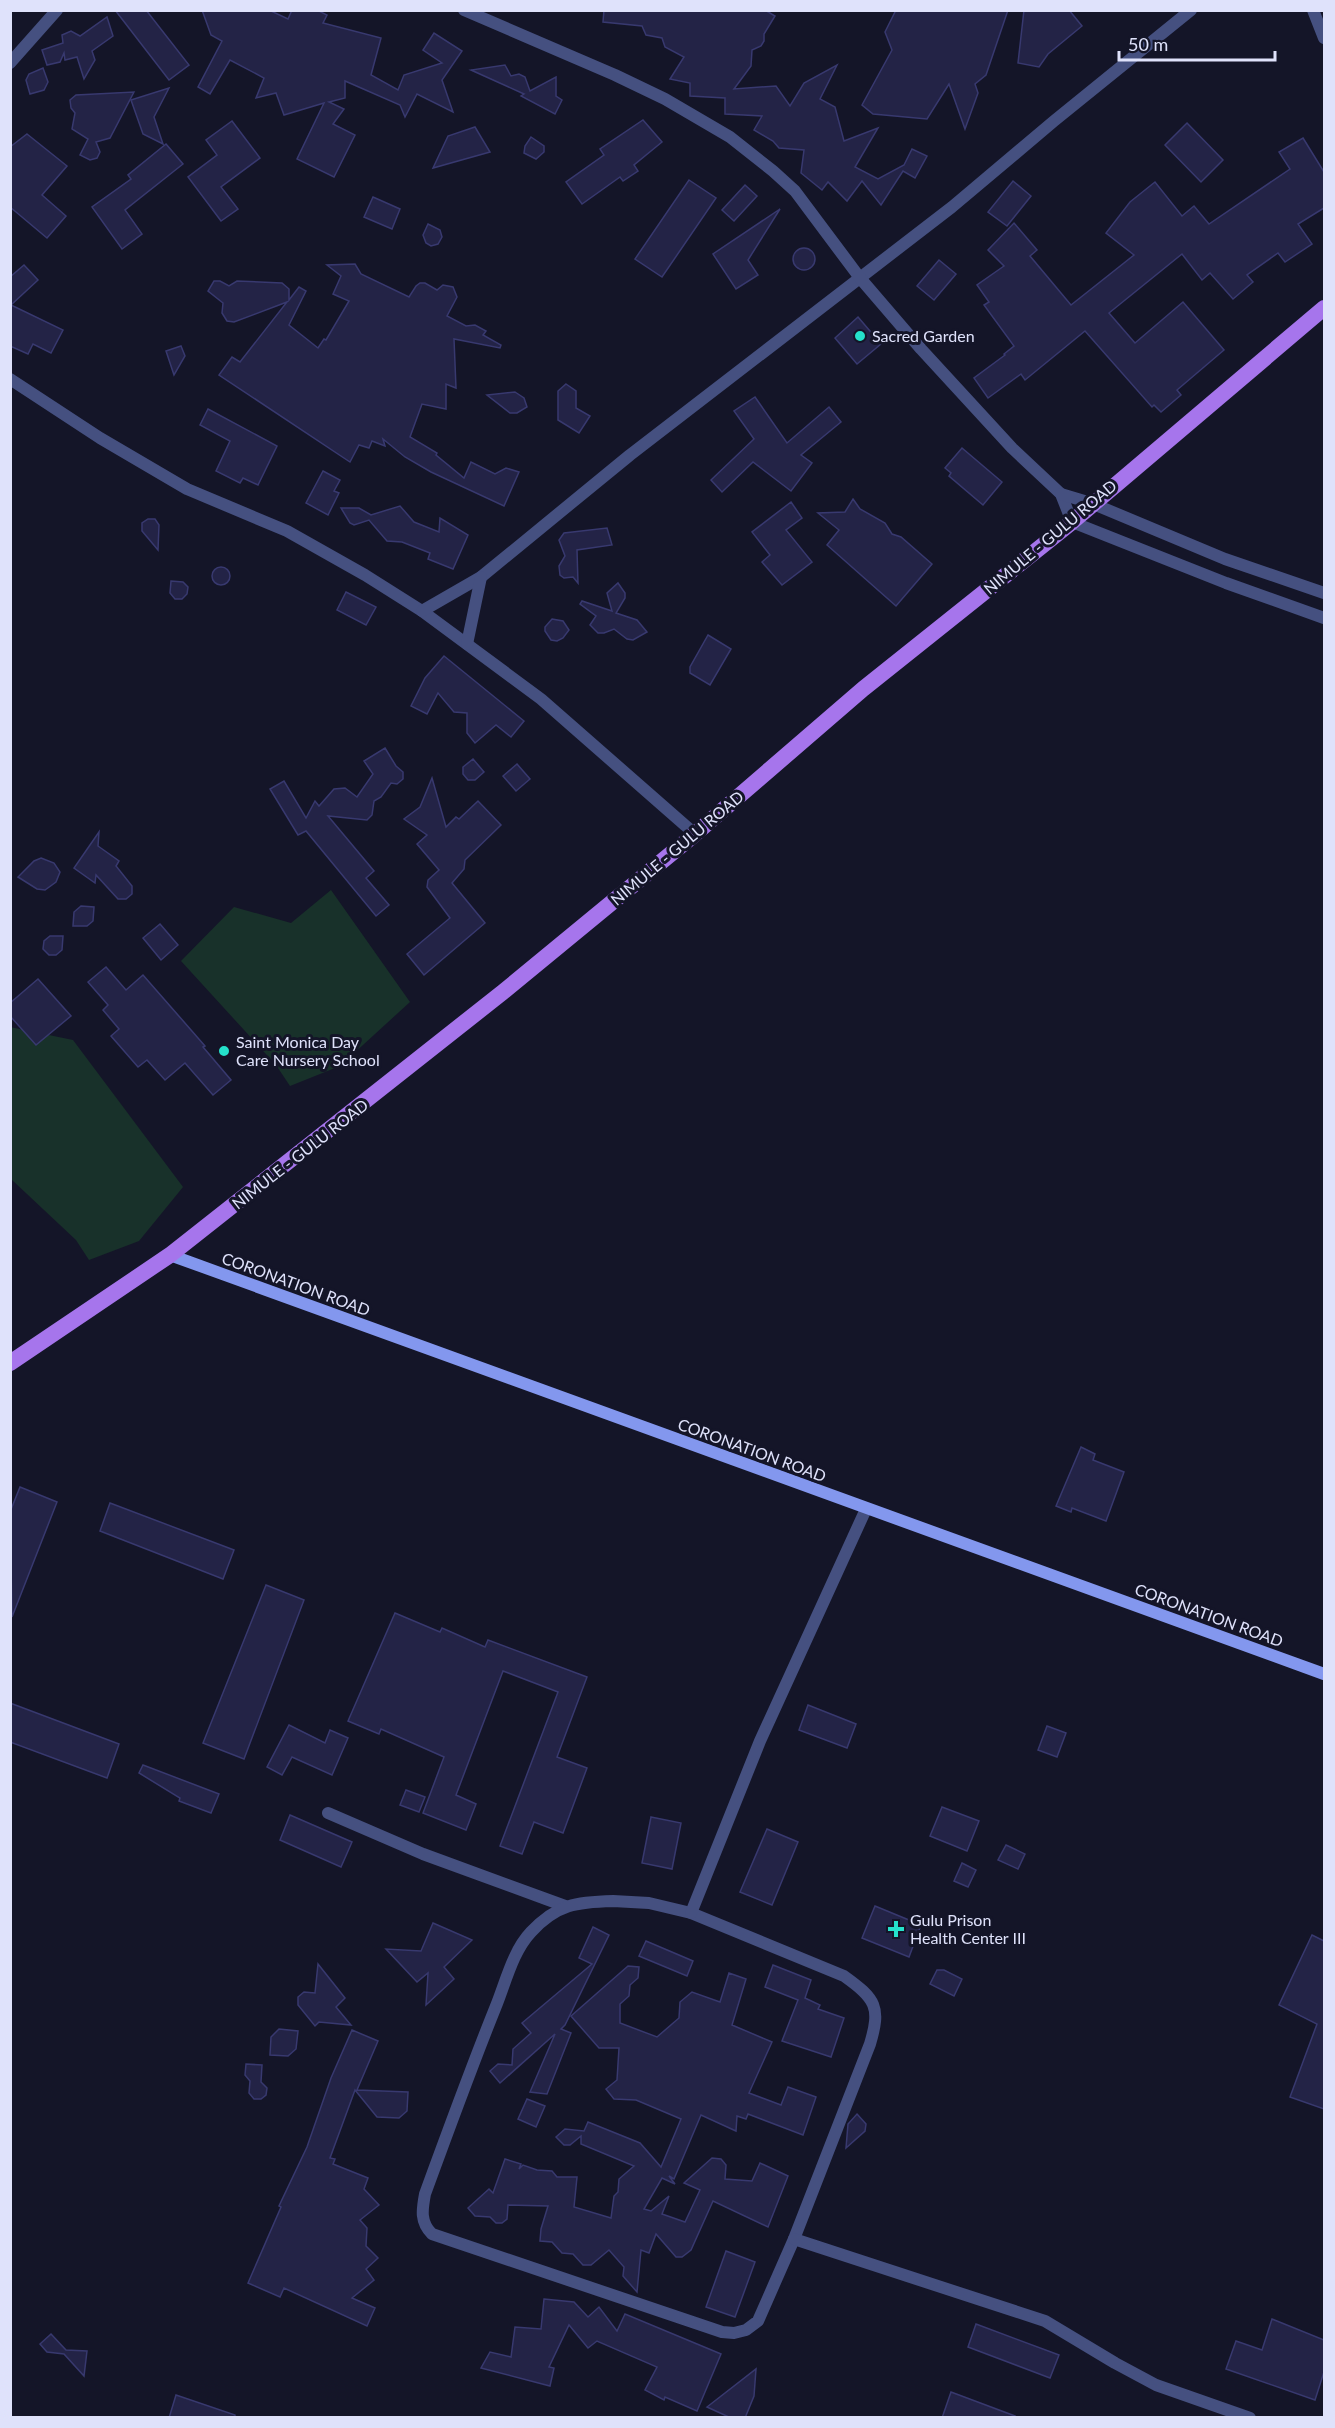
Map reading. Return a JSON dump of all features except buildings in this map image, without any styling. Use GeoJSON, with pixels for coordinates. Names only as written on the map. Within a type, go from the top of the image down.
{"type":"FeatureCollection","features":[{"type":"Feature","properties":{"kind":"main road","name":"NIMULE - GULU ROAD"},"geometry":{"type":"LineString","coordinates":[[10,1363],[170,1255],[503,992],[695,834],[863,689],[1072,522],[1091,503],[1324,308]]}},
{"type":"Feature","properties":{"kind":"main road","name":"CORONATION ROAD"},"geometry":{"type":"LineString","coordinates":[[170,1255],[1324,1674]]}},
{"type":"Feature","properties":{"kind":"street"},"geometry":{"type":"LineString","coordinates":[[10,63],[57,10]]}},
{"type":"Feature","properties":{"kind":"street"},"geometry":{"type":"LineString","coordinates":[[464,10],[665,99],[729,137],[773,171],[795,191],[860,278],[921,349],[1012,448],[1061,494],[1072,522],[1226,583],[1324,618]]}},
{"type":"Feature","properties":{"kind":"street"},"geometry":{"type":"LineString","coordinates":[[422,610],[481,577],[630,455],[952,207],[1191,10]]}},
{"type":"Feature","properties":{"kind":"street"},"geometry":{"type":"LineString","coordinates":[[1313,10],[1324,38]]}},
{"type":"Feature","properties":{"kind":"street"},"geometry":{"type":"LineString","coordinates":[[10,379],[100,438],[187,489],[287,531],[422,610],[541,699],[695,834]]}},
{"type":"Feature","properties":{"kind":"street"},"geometry":{"type":"LineString","coordinates":[[1061,494],[1091,503],[1225,559],[1324,593]]}},
{"type":"Feature","properties":{"kind":"street"},"geometry":{"type":"LineString","coordinates":[[467,644],[481,577]]}},
{"type":"Feature","properties":{"kind":"street"},"geometry":{"type":"LineString","coordinates":[[691,1913],[760,1741],[866,1509]]}},
{"type":"Feature","properties":{"kind":"street"},"geometry":{"type":"LineString","coordinates":[[328,1813],[440,1860],[566,1906]]}},
{"type":"Feature","properties":{"kind":"street"},"geometry":{"type":"LineString","coordinates":[[581,1902],[649,1903],[691,1913],[844,1977],[860,1988],[876,2008],[877,2020],[870,2044],[794,2240],[758,2321],[746,2330],[734,2333],[722,2332],[443,2238],[426,2229],[422,2215],[425,2194],[469,2074],[520,1947],[544,1920],[566,1906],[581,1902]]}},
{"type":"Feature","properties":{"kind":"street"},"geometry":{"type":"LineString","coordinates":[[794,2240],[1045,2321],[1156,2385],[1250,2418]]}},
{"type":"Feature","properties":{"kind":"green space"},"geometry":{"type":"Polygon","coordinates":[[[331,890],[410,1002],[340,1066],[290,1086],[276,1065],[181,961],[234,907],[291,923],[331,890]]]}},
{"type":"Feature","properties":{"kind":"green space"},"geometry":{"type":"Polygon","coordinates":[[[10,1027],[73,1040],[183,1187],[139,1241],[89,1260],[76,1240],[11,1179],[10,1027]]]}},
{"type":"Feature","properties":{"kind":"place","name":"Sacred Garden"},"geometry":{"type":"Point","coordinates":[860,336]}},
{"type":"Feature","properties":{"kind":"place","name":"Saint Monica Day Care Nursery School"},"geometry":{"type":"Point","coordinates":[224,1051]}},
{"type":"Feature","properties":{"kind":"place","name":"Gulu Prison Health Center III"},"geometry":{"type":"Point","coordinates":[896,1929]}}]}
